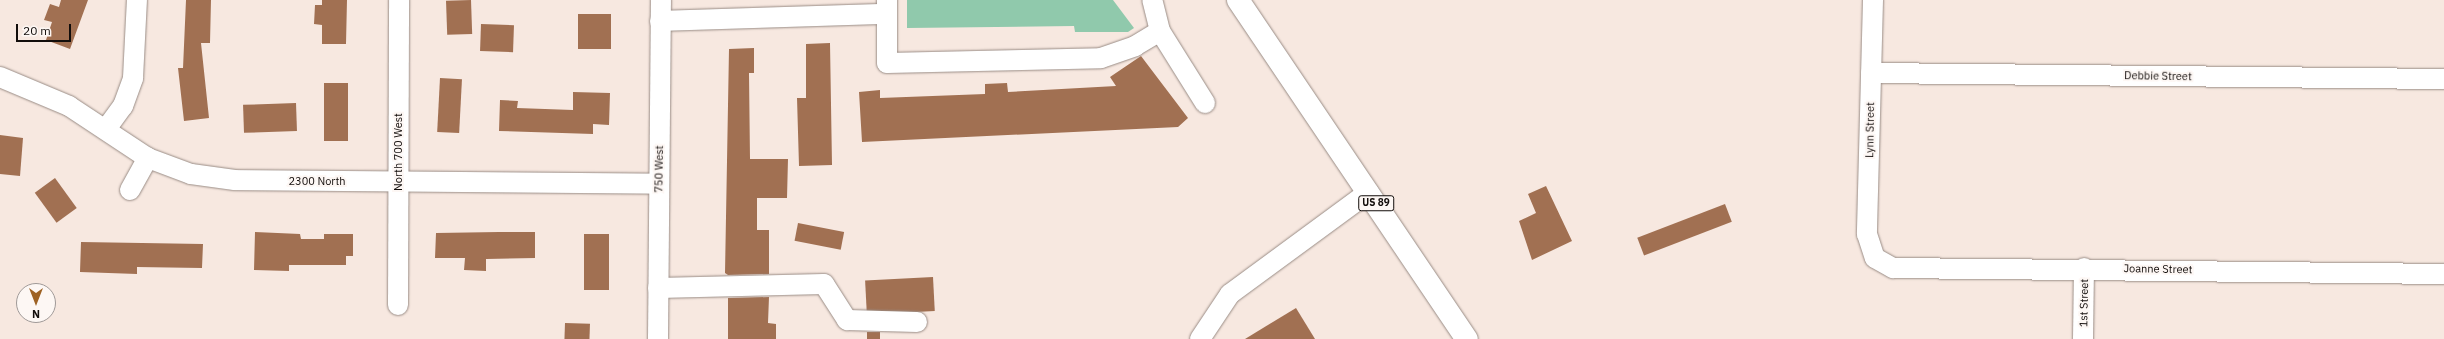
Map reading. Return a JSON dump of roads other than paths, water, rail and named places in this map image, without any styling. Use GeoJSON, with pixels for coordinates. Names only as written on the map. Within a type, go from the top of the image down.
{"type":"FeatureCollection","features":[{"type":"Feature","properties":{"kind":"main road","name":"US 89"},"geometry":{"type":"LineString","coordinates":[[1238,0],[1467,339]]}},
{"type":"Feature","properties":{"kind":"street"},"geometry":{"type":"LineString","coordinates":[[106,129],[122,106],[132,78],[137,0]]}},
{"type":"Feature","properties":{"kind":"street","name":"North 700 West"},"geometry":{"type":"LineString","coordinates":[[398,305],[399,0]]}},
{"type":"Feature","properties":{"kind":"street","name":"750 West"},"geometry":{"type":"LineString","coordinates":[[658,339],[658,184],[661,0]]}},
{"type":"Feature","properties":{"kind":"street"},"geometry":{"type":"LineString","coordinates":[[1152,0],[1160,31],[1205,103]]}},
{"type":"Feature","properties":{"kind":"street","name":"Lynn Street"},"geometry":{"type":"LineString","coordinates":[[1873,0],[1867,234],[1875,258]]}},
{"type":"Feature","properties":{"kind":"street"},"geometry":{"type":"LineString","coordinates":[[660,21],[763,8],[887,7],[887,63],[1101,58],[1136,46],[1160,31]]}},
{"type":"Feature","properties":{"kind":"street","name":"Debbie Street"},"geometry":{"type":"LineString","coordinates":[[1871,73],[2444,78]]}},
{"type":"Feature","properties":{"kind":"street","name":"2300 North"},"geometry":{"type":"LineString","coordinates":[[0,77],[30,87],[106,129],[148,158],[191,174],[235,180],[658,184]]}},
{"type":"Feature","properties":{"kind":"street"},"geometry":{"type":"LineString","coordinates":[[130,190],[148,158]]}},
{"type":"Feature","properties":{"kind":"street"},"geometry":{"type":"LineString","coordinates":[[1200,339],[1230,294],[1369,192]]}},
{"type":"Feature","properties":{"kind":"street","name":"Joanne Street"},"geometry":{"type":"LineString","coordinates":[[1875,258],[1893,268],[2084,268],[2444,274]]}},
{"type":"Feature","properties":{"kind":"street","name":"1st Street"},"geometry":{"type":"LineString","coordinates":[[2084,268],[2084,339]]}},
{"type":"Feature","properties":{"kind":"street"},"geometry":{"type":"LineString","coordinates":[[658,288],[824,284],[847,320],[917,322]]}}]}
